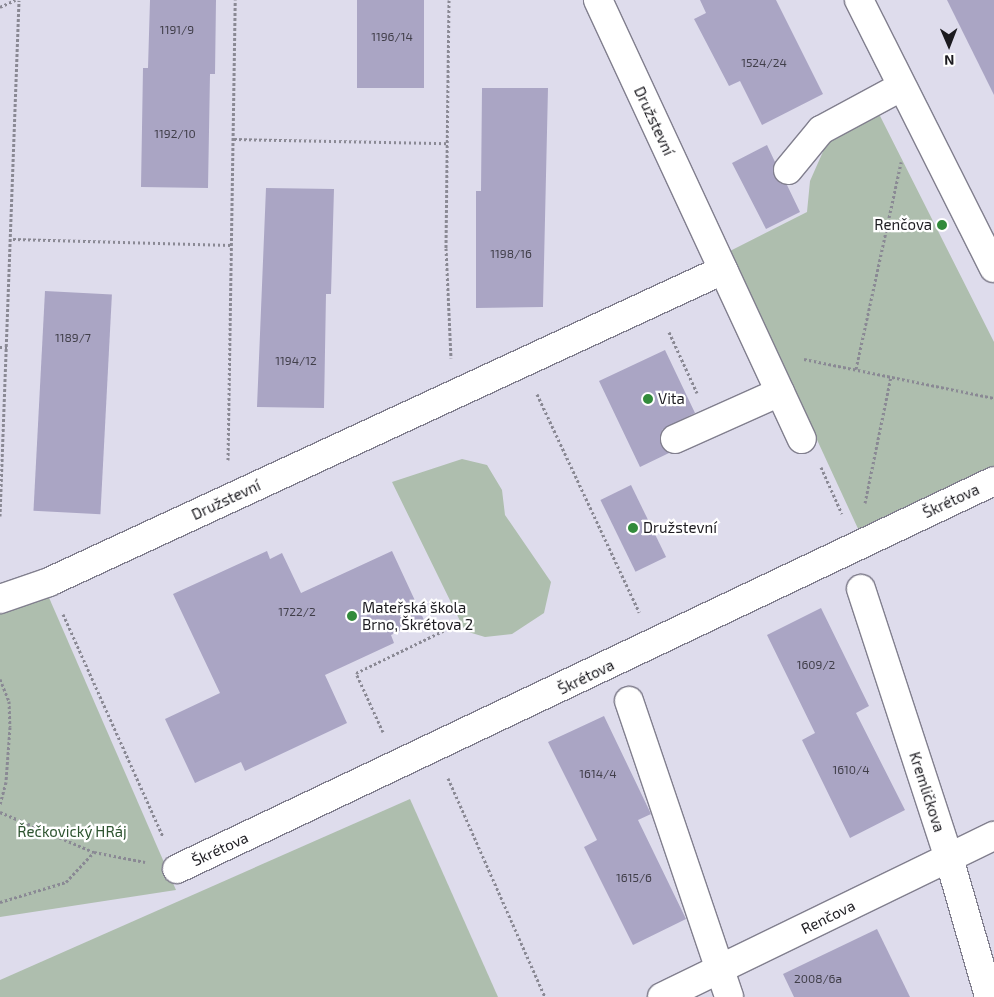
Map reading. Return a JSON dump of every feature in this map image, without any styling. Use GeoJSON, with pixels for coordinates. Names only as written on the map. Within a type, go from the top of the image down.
{"type":"FeatureCollection","features":[{"type":"Feature","properties":{"kind":"street","name":"Družstevní"},"geometry":{"type":"LineString","coordinates":[[598,0],[802,439]]}},
{"type":"Feature","properties":{"kind":"street"},"geometry":{"type":"LineString","coordinates":[[859,0],[907,99],[994,268]]}},
{"type":"Feature","properties":{"kind":"street"},"geometry":{"type":"LineString","coordinates":[[788,170],[821,130],[907,99]]}},
{"type":"Feature","properties":{"kind":"street","name":"Družstevní"},"geometry":{"type":"LineString","coordinates":[[0,599],[58,578],[723,270]]}},
{"type":"Feature","properties":{"kind":"street"},"geometry":{"type":"LineString","coordinates":[[675,439],[780,392]]}},
{"type":"Feature","properties":{"kind":"street","name":"Škrétova"},"geometry":{"type":"LineString","coordinates":[[178,869],[994,481]]}},
{"type":"Feature","properties":{"kind":"street","name":"Kremličkova"},"geometry":{"type":"LineString","coordinates":[[861,589],[949,858],[988,997]]}},
{"type":"Feature","properties":{"kind":"street"},"geometry":{"type":"LineString","coordinates":[[628,701],[729,997]]}},
{"type":"Feature","properties":{"kind":"street","name":"Renčova"},"geometry":{"type":"LineString","coordinates":[[662,997],[994,836]]}},
{"type":"Feature","properties":{"kind":"path"},"geometry":{"type":"LineString","coordinates":[[0,7],[17,0],[13,239],[0,516]]}},
{"type":"Feature","properties":{"kind":"path"},"geometry":{"type":"LineString","coordinates":[[227,431],[234,139],[235,0]]}},
{"type":"Feature","properties":{"kind":"path"},"geometry":{"type":"LineString","coordinates":[[449,333],[446,248],[450,0]]}},
{"type":"Feature","properties":{"kind":"path"},"geometry":{"type":"LineString","coordinates":[[856,369],[907,99]]}},
{"type":"Feature","properties":{"kind":"path"},"geometry":{"type":"LineString","coordinates":[[234,139],[449,143]]}},
{"type":"Feature","properties":{"kind":"path"},"geometry":{"type":"LineString","coordinates":[[13,239],[231,245]]}},
{"type":"Feature","properties":{"kind":"path"},"geometry":{"type":"LineString","coordinates":[[0,347],[8,347]]}},
{"type":"Feature","properties":{"kind":"path"},"geometry":{"type":"LineString","coordinates":[[676,347],[711,423]]}},
{"type":"Feature","properties":{"kind":"path"},"geometry":{"type":"LineString","coordinates":[[767,364],[798,357],[994,398]]}},
{"type":"Feature","properties":{"kind":"path"},"geometry":{"type":"LineString","coordinates":[[856,545],[891,376]]}},
{"type":"Feature","properties":{"kind":"path"},"geometry":{"type":"LineString","coordinates":[[536,393],[654,644]]}},
{"type":"Feature","properties":{"kind":"path"},"geometry":{"type":"LineString","coordinates":[[802,439],[812,446],[856,545]]}},
{"type":"Feature","properties":{"kind":"path"},"geometry":{"type":"LineString","coordinates":[[60,608],[178,869]]}},
{"type":"Feature","properties":{"kind":"path"},"geometry":{"type":"LineString","coordinates":[[379,724],[356,672],[445,630]]}},
{"type":"Feature","properties":{"kind":"path"},"geometry":{"type":"LineString","coordinates":[[0,679],[9,701],[10,727],[6,782],[0,805]]}},
{"type":"Feature","properties":{"kind":"path"},"geometry":{"type":"LineString","coordinates":[[449,780],[545,997]]}},
{"type":"Feature","properties":{"kind":"path"},"geometry":{"type":"LineString","coordinates":[[0,812],[94,852],[178,869]]}},
{"type":"Feature","properties":{"kind":"path"},"geometry":{"type":"LineString","coordinates":[[0,902],[66,882],[94,852]]}},
{"type":"Feature","properties":{"kind":"green space"},"geometry":{"type":"Polygon","coordinates":[[[875,106],[994,342],[994,467],[860,533],[730,251],[807,212],[810,181],[833,129],[875,106]]]}},
{"type":"Feature","properties":{"kind":"green space"},"geometry":{"type":"Polygon","coordinates":[[[462,459],[487,465],[502,490],[505,515],[551,582],[544,613],[512,634],[485,637],[465,631],[392,482],[462,459]]]}},
{"type":"Feature","properties":{"kind":"green space","name":"Řečkovický HRáj"},"geometry":{"type":"Polygon","coordinates":[[[47,593],[176,890],[0,917],[0,609],[47,593]]]}},
{"type":"Feature","properties":{"kind":"green space"},"geometry":{"type":"Polygon","coordinates":[[[410,799],[498,997],[0,997],[0,980],[410,799]]]}},
{"type":"Feature","properties":{"kind":"building"},"geometry":{"type":"Polygon","coordinates":[[[150,0],[216,0],[215,74],[210,74],[208,188],[141,187],[143,68],[148,68],[150,0]]]}},
{"type":"Feature","properties":{"kind":"building"},"geometry":{"type":"Polygon","coordinates":[[[357,0],[424,0],[424,88],[357,88],[357,0]]]}},
{"type":"Feature","properties":{"kind":"building"},"geometry":{"type":"Polygon","coordinates":[[[700,0],[776,0],[823,94],[762,125],[740,81],[729,86],[694,19],[706,13],[700,0]]]}},
{"type":"Feature","properties":{"kind":"building"},"geometry":{"type":"Polygon","coordinates":[[[947,0],[994,0],[994,95],[947,0]]]}},
{"type":"Feature","properties":{"kind":"building"},"geometry":{"type":"Polygon","coordinates":[[[482,88],[548,88],[543,307],[476,308],[476,191],[481,191],[482,88]]]}},
{"type":"Feature","properties":{"kind":"building"},"geometry":{"type":"Polygon","coordinates":[[[767,145],[775,162],[774,176],[787,185],[800,212],[766,229],[732,163],[767,145]]]}},
{"type":"Feature","properties":{"kind":"building"},"geometry":{"type":"Polygon","coordinates":[[[266,188],[334,189],[331,294],[326,294],[324,408],[257,407],[266,188]]]}},
{"type":"Feature","properties":{"kind":"building"},"geometry":{"type":"Polygon","coordinates":[[[45,291],[112,295],[100,514],[33,511],[45,291]]]}},
{"type":"Feature","properties":{"kind":"building","name":"Vita"},"geometry":{"type":"Polygon","coordinates":[[[665,350],[695,413],[662,430],[661,445],[669,453],[640,467],[599,381],[665,350]]]}},
{"type":"Feature","properties":{"kind":"building","name":"Družstevní"},"geometry":{"type":"Polygon","coordinates":[[[631,485],[666,557],[636,572],[600,500],[631,485]]]}},
{"type":"Feature","properties":{"kind":"building"},"geometry":{"type":"Polygon","coordinates":[[[267,551],[270,559],[282,553],[301,593],[392,551],[424,620],[391,635],[394,643],[325,675],[347,723],[245,771],[241,762],[195,783],[165,719],[220,693],[173,594],[267,551]]]}},
{"type":"Feature","properties":{"kind":"building"},"geometry":{"type":"Polygon","coordinates":[[[821,608],[869,706],[856,713],[905,810],[850,838],[802,740],[815,733],[767,635],[821,608]]]}},
{"type":"Feature","properties":{"kind":"building"},"geometry":{"type":"Polygon","coordinates":[[[604,716],[651,814],[638,820],[686,919],[633,945],[584,847],[597,840],[548,742],[604,716]]]}},
{"type":"Feature","properties":{"kind":"building"},"geometry":{"type":"Polygon","coordinates":[[[877,929],[910,997],[794,997],[783,974],[877,929]]]}},
{"type":"Feature","properties":{"kind":"place","name":"Renčova"},"geometry":{"type":"Point","coordinates":[942,225]}},
{"type":"Feature","properties":{"kind":"place","name":"Vita"},"geometry":{"type":"Point","coordinates":[648,399]}},
{"type":"Feature","properties":{"kind":"place","name":"Družstevní"},"geometry":{"type":"Point","coordinates":[633,528]}},
{"type":"Feature","properties":{"kind":"place","name":"Mateřská škola Brno, Škrétova 2"},"geometry":{"type":"Point","coordinates":[352,616]}}]}
